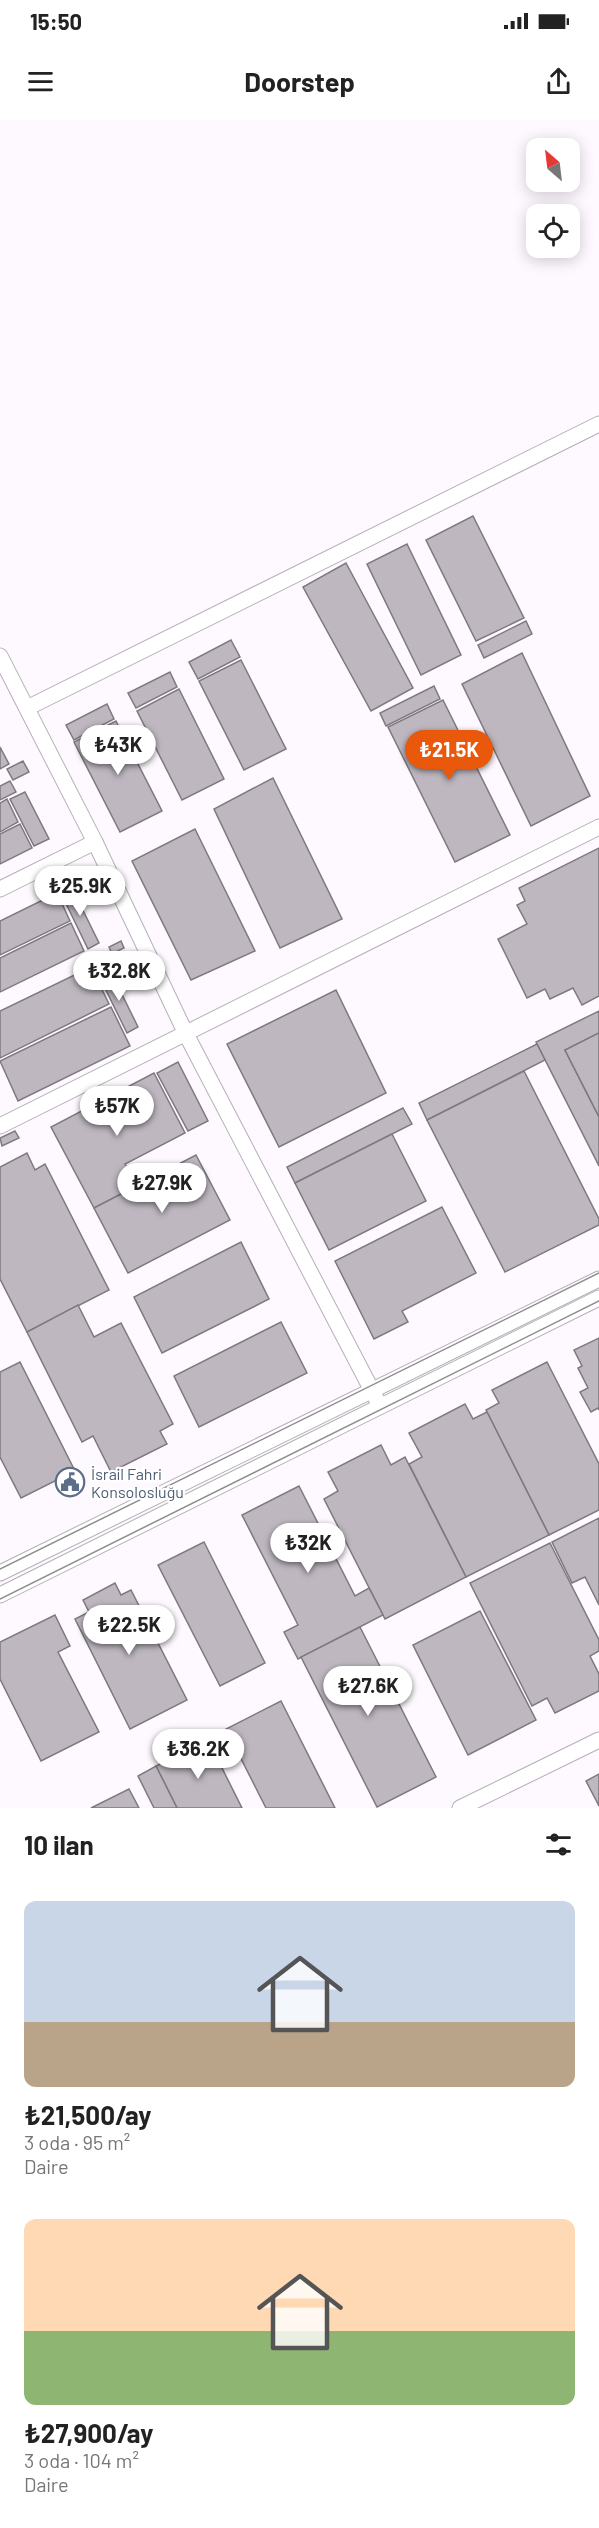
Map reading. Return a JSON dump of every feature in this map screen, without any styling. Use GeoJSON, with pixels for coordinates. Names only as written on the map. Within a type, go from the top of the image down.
{"type":"FeatureCollection","features":[{"type":"Feature","properties":{"kind":"street"},"geometry":{"type":"LineString","coordinates":[[27,708],[599,424]]}},
{"type":"Feature","properties":{"kind":"street"},"geometry":{"type":"LineString","coordinates":[[0,656],[95,842],[186,1034],[380,1406]]}},
{"type":"Feature","properties":{"kind":"street"},"geometry":{"type":"LineString","coordinates":[[0,1126],[599,827]]}},
{"type":"Feature","properties":{"kind":"street"},"geometry":{"type":"LineString","coordinates":[[0,890],[95,842]]}},
{"type":"Feature","properties":{"kind":"street"},"geometry":{"type":"LineString","coordinates":[[0,1573],[599,1279]]}},
{"type":"Feature","properties":{"kind":"street"},"geometry":{"type":"LineString","coordinates":[[0,1594],[599,1298]]}},
{"type":"Feature","properties":{"kind":"street"},"geometry":{"type":"LineString","coordinates":[[460,1808],[599,1740]]}},
{"type":"Feature","properties":{"kind":"building"},"geometry":{"type":"Polygon","coordinates":[[[473,516],[524,618],[476,641],[426,540],[473,516]]]}},
{"type":"Feature","properties":{"kind":"building"},"geometry":{"type":"Polygon","coordinates":[[[407,544],[461,655],[421,675],[367,564],[407,544]]]}},
{"type":"Feature","properties":{"kind":"building"},"geometry":{"type":"Polygon","coordinates":[[[346,563],[413,688],[371,711],[303,587],[346,563]]]}},
{"type":"Feature","properties":{"kind":"building"},"geometry":{"type":"Polygon","coordinates":[[[526,621],[532,634],[484,658],[478,645],[526,621]]]}},
{"type":"Feature","properties":{"kind":"building"},"geometry":{"type":"Polygon","coordinates":[[[231,640],[240,657],[198,679],[189,662],[231,640]]]}},
{"type":"Feature","properties":{"kind":"building"},"geometry":{"type":"Polygon","coordinates":[[[522,653],[590,796],[531,826],[462,684],[522,653]]]}},
{"type":"Feature","properties":{"kind":"building"},"geometry":{"type":"Polygon","coordinates":[[[241,660],[286,749],[244,770],[199,681],[241,660]]]}},
{"type":"Feature","properties":{"kind":"building"},"geometry":{"type":"Polygon","coordinates":[[[170,672],[177,687],[136,708],[128,693],[170,672]]]}},
{"type":"Feature","properties":{"kind":"building"},"geometry":{"type":"Polygon","coordinates":[[[434,686],[440,699],[386,726],[380,713],[434,686]]]}},
{"type":"Feature","properties":{"kind":"building"},"geometry":{"type":"Polygon","coordinates":[[[179,689],[224,779],[182,800],[137,711],[179,689]]]}},
{"type":"Feature","properties":{"kind":"building"},"geometry":{"type":"Polygon","coordinates":[[[443,700],[510,835],[455,862],[388,727],[443,700]]]}},
{"type":"Feature","properties":{"kind":"building"},"geometry":{"type":"Polygon","coordinates":[[[107,704],[114,719],[74,740],[66,725],[107,704]]]}},
{"type":"Feature","properties":{"kind":"building"},"geometry":{"type":"Polygon","coordinates":[[[116,721],[162,811],[120,832],[74,742],[116,721]]]}},
{"type":"Feature","properties":{"kind":"building"},"geometry":{"type":"Polygon","coordinates":[[[0,747],[9,764],[0,769],[0,747]]]}},
{"type":"Feature","properties":{"kind":"building"},"geometry":{"type":"Polygon","coordinates":[[[23,761],[29,772],[13,780],[7,769],[23,761]]]}},
{"type":"Feature","properties":{"kind":"building"},"geometry":{"type":"Polygon","coordinates":[[[273,778],[342,919],[280,948],[214,809],[273,778]]]}},
{"type":"Feature","properties":{"kind":"building"},"geometry":{"type":"Polygon","coordinates":[[[10,781],[16,792],[0,800],[0,786],[10,781]]]}},
{"type":"Feature","properties":{"kind":"building"},"geometry":{"type":"Polygon","coordinates":[[[25,792],[49,839],[34,846],[10,799],[25,792]]]}},
{"type":"Feature","properties":{"kind":"building"},"geometry":{"type":"Polygon","coordinates":[[[7,799],[18,822],[0,832],[0,803],[7,799]]]}},
{"type":"Feature","properties":{"kind":"building"},"geometry":{"type":"Polygon","coordinates":[[[20,824],[32,848],[0,864],[0,834],[20,824]]]}},
{"type":"Feature","properties":{"kind":"building"},"geometry":{"type":"Polygon","coordinates":[[[195,829],[255,951],[191,980],[132,861],[195,829]]]}},
{"type":"Feature","properties":{"kind":"building"},"geometry":{"type":"Polygon","coordinates":[[[599,848],[599,996],[582,1005],[573,988],[550,999],[545,989],[527,998],[498,939],[527,924],[517,905],[525,901],[519,888],[599,848]]]}},
{"type":"Feature","properties":{"kind":"building"},"geometry":{"type":"Polygon","coordinates":[[[87,870],[94,886],[87,889],[79,874],[87,870]]]}},
{"type":"Feature","properties":{"kind":"building"},"geometry":{"type":"Polygon","coordinates":[[[71,886],[99,943],[88,949],[60,891],[71,886]]]}},
{"type":"Feature","properties":{"kind":"building"},"geometry":{"type":"Polygon","coordinates":[[[57,893],[70,921],[0,955],[0,921],[57,893]]]}},
{"type":"Feature","properties":{"kind":"building"},"geometry":{"type":"Polygon","coordinates":[[[71,923],[84,951],[0,992],[0,958],[71,923]]]}},
{"type":"Feature","properties":{"kind":"building"},"geometry":{"type":"Polygon","coordinates":[[[121,941],[124,948],[112,954],[109,947],[121,941]]]}},
{"type":"Feature","properties":{"kind":"building"},"geometry":{"type":"Polygon","coordinates":[[[91,967],[109,1004],[0,1058],[0,1011],[91,967]]]}},
{"type":"Feature","properties":{"kind":"building"},"geometry":{"type":"Polygon","coordinates":[[[110,970],[138,1027],[127,1033],[99,976],[110,970]]]}},
{"type":"Feature","properties":{"kind":"building"},"geometry":{"type":"Polygon","coordinates":[[[336,990],[386,1093],[279,1147],[227,1044],[336,990]]]}},
{"type":"Feature","properties":{"kind":"building"},"geometry":{"type":"Polygon","coordinates":[[[111,1007],[130,1046],[18,1101],[0,1061],[111,1007]]]}},
{"type":"Feature","properties":{"kind":"building"},"geometry":{"type":"Polygon","coordinates":[[[599,1011],[599,1033],[565,1050],[599,1117],[599,1166],[536,1042],[599,1011]]]}},
{"type":"Feature","properties":{"kind":"building"},"geometry":{"type":"Polygon","coordinates":[[[599,1033],[599,1117],[565,1050],[599,1033]]]}},
{"type":"Feature","properties":{"kind":"building"},"geometry":{"type":"Polygon","coordinates":[[[537,1044],[545,1060],[427,1120],[419,1103],[537,1044]]]}},
{"type":"Feature","properties":{"kind":"building"},"geometry":{"type":"Polygon","coordinates":[[[178,1062],[208,1121],[188,1131],[157,1073],[178,1062]]]}},
{"type":"Feature","properties":{"kind":"building"},"geometry":{"type":"Polygon","coordinates":[[[524,1071],[599,1219],[599,1225],[505,1272],[427,1120],[524,1071]]]}},
{"type":"Feature","properties":{"kind":"building"},"geometry":{"type":"Polygon","coordinates":[[[154,1073],[185,1133],[125,1164],[137,1186],[94,1208],[51,1127],[154,1073]]]}},
{"type":"Feature","properties":{"kind":"building"},"geometry":{"type":"Polygon","coordinates":[[[403,1108],[412,1124],[295,1183],[287,1167],[403,1108]]]}},
{"type":"Feature","properties":{"kind":"building"},"geometry":{"type":"Polygon","coordinates":[[[15,1131],[19,1138],[2,1146],[0,1138],[15,1131]]]}},
{"type":"Feature","properties":{"kind":"building"},"geometry":{"type":"Polygon","coordinates":[[[392,1134],[426,1201],[329,1250],[295,1183],[392,1134]]]}},
{"type":"Feature","properties":{"kind":"building"},"geometry":{"type":"Polygon","coordinates":[[[27,1153],[35,1170],[45,1164],[109,1290],[27,1332],[0,1279],[0,1167],[27,1153]]]}},
{"type":"Feature","properties":{"kind":"building"},"geometry":{"type":"Polygon","coordinates":[[[196,1155],[230,1220],[128,1273],[94,1208],[196,1155]]]}},
{"type":"Feature","properties":{"kind":"building"},"geometry":{"type":"Polygon","coordinates":[[[442,1207],[476,1273],[402,1311],[408,1322],[374,1339],[335,1261],[442,1207]]]}},
{"type":"Feature","properties":{"kind":"building"},"geometry":{"type":"Polygon","coordinates":[[[241,1242],[269,1299],[162,1353],[134,1297],[241,1242]]]}},
{"type":"Feature","properties":{"kind":"building"},"geometry":{"type":"Polygon","coordinates":[[[78,1305],[94,1337],[121,1323],[173,1424],[160,1431],[167,1444],[111,1472],[93,1436],[82,1442],[27,1332],[78,1305]]]}},
{"type":"Feature","properties":{"kind":"building"},"geometry":{"type":"Polygon","coordinates":[[[281,1322],[307,1373],[199,1427],[174,1376],[281,1322]]]}},
{"type":"Feature","properties":{"kind":"building"},"geometry":{"type":"Polygon","coordinates":[[[599,1338],[599,1410],[598,1408],[591,1412],[580,1392],[588,1388],[578,1368],[582,1366],[574,1350],[599,1338]]]}},
{"type":"Feature","properties":{"kind":"building"},"geometry":{"type":"Polygon","coordinates":[[[20,1362],[75,1471],[21,1498],[0,1457],[0,1372],[20,1362]]]}},
{"type":"Feature","properties":{"kind":"building"},"geometry":{"type":"Polygon","coordinates":[[[547,1362],[599,1464],[599,1510],[549,1535],[486,1410],[499,1403],[492,1390],[547,1362]]]}},
{"type":"Feature","properties":{"kind":"building"},"geometry":{"type":"Polygon","coordinates":[[[465,1404],[473,1419],[487,1412],[549,1535],[466,1577],[409,1464],[422,1457],[409,1433],[465,1404]]]}},
{"type":"Feature","properties":{"kind":"building"},"geometry":{"type":"Polygon","coordinates":[[[381,1445],[391,1465],[405,1457],[466,1577],[385,1619],[324,1499],[338,1491],[328,1472],[381,1445]]]}},
{"type":"Feature","properties":{"kind":"building"},"geometry":{"type":"Polygon","coordinates":[[[299,1486],[355,1596],[369,1588],[383,1615],[298,1659],[284,1632],[298,1625],[242,1515],[299,1486]]]}},
{"type":"Feature","properties":{"kind":"building"},"geometry":{"type":"Polygon","coordinates":[[[599,1518],[599,1605],[585,1577],[572,1583],[552,1542],[599,1518]]]}},
{"type":"Feature","properties":{"kind":"building"},"geometry":{"type":"Polygon","coordinates":[[[204,1542],[265,1663],[220,1686],[158,1565],[204,1542]]]}},
{"type":"Feature","properties":{"kind":"building"},"geometry":{"type":"Polygon","coordinates":[[[550,1543],[599,1640],[599,1651],[590,1656],[599,1674],[599,1691],[555,1713],[547,1698],[532,1706],[470,1583],[550,1543]]]}},
{"type":"Feature","properties":{"kind":"building"},"geometry":{"type":"Polygon","coordinates":[[[115,1583],[121,1595],[131,1590],[187,1700],[130,1729],[75,1619],[89,1612],[83,1600],[115,1583]]]}},
{"type":"Feature","properties":{"kind":"building"},"geometry":{"type":"Polygon","coordinates":[[[480,1611],[536,1720],[468,1755],[413,1645],[480,1611]]]}},
{"type":"Feature","properties":{"kind":"building"},"geometry":{"type":"Polygon","coordinates":[[[55,1615],[70,1646],[58,1652],[99,1732],[41,1761],[0,1679],[0,1642],[55,1615]]]}},
{"type":"Feature","properties":{"kind":"building"},"geometry":{"type":"Polygon","coordinates":[[[360,1627],[436,1777],[377,1807],[301,1657],[360,1627]]]}},
{"type":"Feature","properties":{"kind":"building"},"geometry":{"type":"Polygon","coordinates":[[[281,1701],[335,1808],[266,1808],[226,1729],[281,1701]]]}},
{"type":"Feature","properties":{"kind":"building"},"geometry":{"type":"Polygon","coordinates":[[[208,1740],[242,1808],[177,1808],[156,1766],[208,1740]]]}},
{"type":"Feature","properties":{"kind":"building"},"geometry":{"type":"Polygon","coordinates":[[[156,1766],[177,1808],[154,1808],[138,1776],[156,1766]]]}},
{"type":"Feature","properties":{"kind":"building"},"geometry":{"type":"Polygon","coordinates":[[[599,1774],[599,1806],[586,1781],[599,1774]]]}},
{"type":"Feature","properties":{"kind":"building"},"geometry":{"type":"Polygon","coordinates":[[[129,1789],[139,1808],[91,1808],[129,1789]]]}},
{"type":"Feature","properties":{"kind":"tram line"},"geometry":{"type":"LineString","coordinates":[[0,1569],[599,1273]]}},
{"type":"Feature","properties":{"kind":"tram line"},"geometry":{"type":"LineString","coordinates":[[0,1599],[599,1301]]}},
{"type":"Feature","properties":{"kind":"place","name":"İsrail Fahri Konsolosluğu"},"geometry":{"type":"Point","coordinates":[70,1482]}}]}
